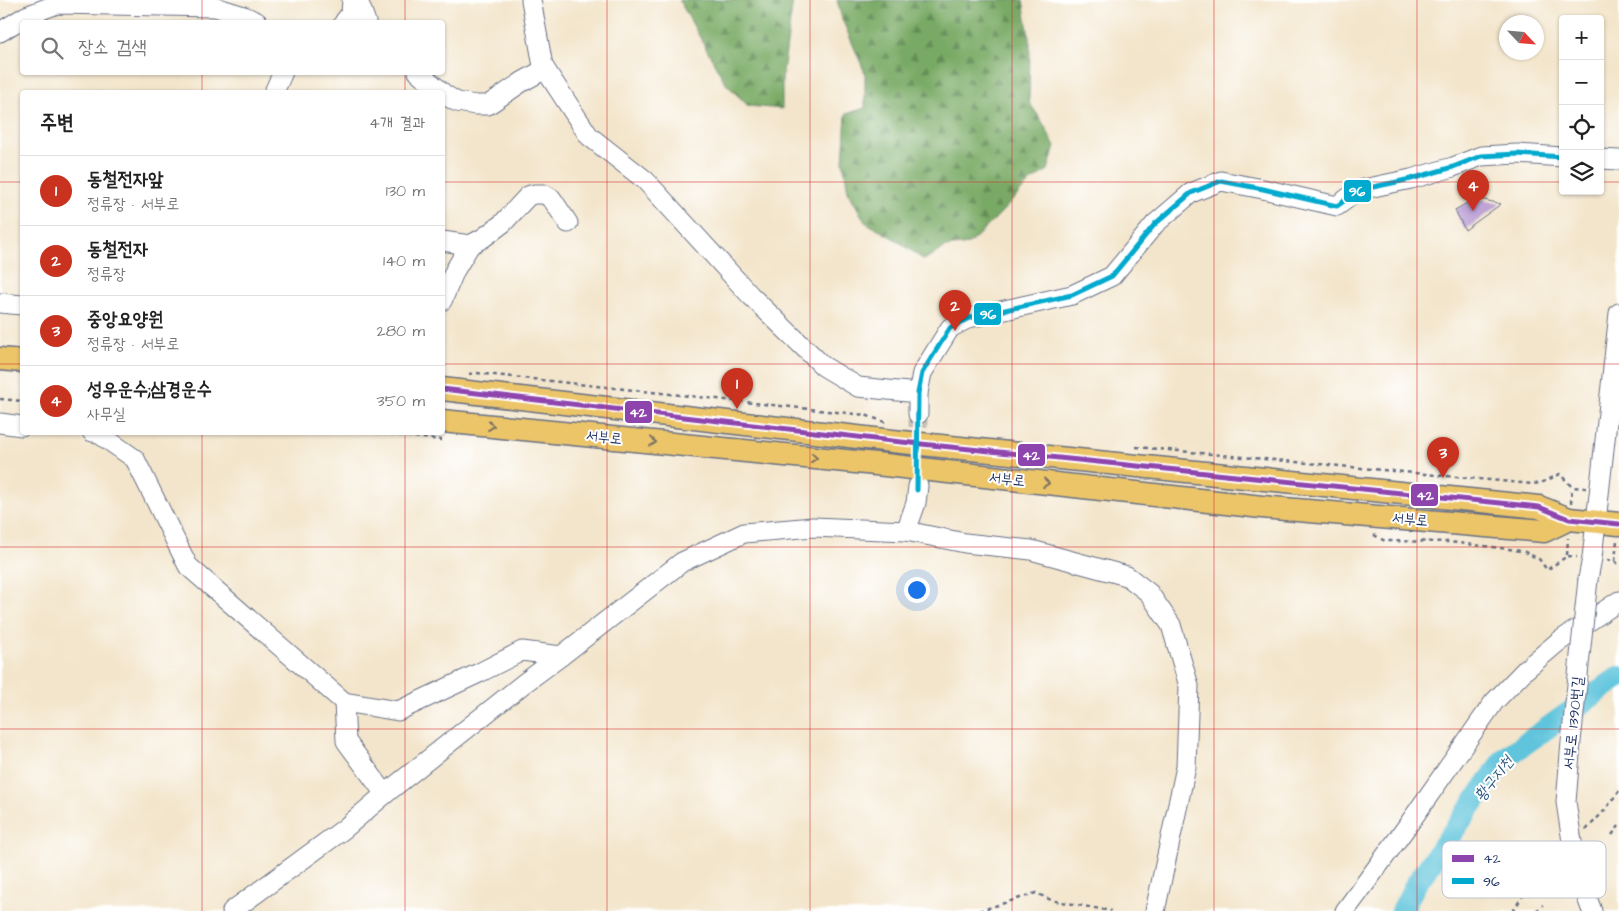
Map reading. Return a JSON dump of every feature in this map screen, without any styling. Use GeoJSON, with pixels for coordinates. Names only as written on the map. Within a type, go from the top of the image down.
{"type":"FeatureCollection","features":[{"type":"Feature","properties":{"kind":"main road"},"geometry":{"type":"LineString","coordinates":[[0,359],[20,361]]}},
{"type":"Feature","properties":{"kind":"main road","name":"서부로"},"geometry":{"type":"LineString","coordinates":[[445,389],[892,441],[1539,506],[1570,519],[1619,524]]}},
{"type":"Feature","properties":{"kind":"main road","name":"서부로"},"geometry":{"type":"LineString","coordinates":[[445,421],[876,464],[1272,508],[1544,531],[1570,519]]}},
{"type":"Feature","properties":{"kind":"street"},"geometry":{"type":"LineString","coordinates":[[346,20],[351,13],[352,0]]}},
{"type":"Feature","properties":{"kind":"street"},"geometry":{"type":"LineString","coordinates":[[358,0],[365,20]]}},
{"type":"Feature","properties":{"kind":"street"},"geometry":{"type":"LineString","coordinates":[[531,0],[543,66],[589,136],[645,180],[750,295],[823,366],[858,387],[918,393]]}},
{"type":"Feature","properties":{"kind":"street"},"geometry":{"type":"LineString","coordinates":[[0,32],[26,16],[57,4],[215,7],[251,20]]}},
{"type":"Feature","properties":{"kind":"street"},"geometry":{"type":"LineString","coordinates":[[445,95],[457,102],[488,105],[545,69]]}},
{"type":"Feature","properties":{"kind":"street"},"geometry":{"type":"LineString","coordinates":[[275,90],[282,75]]}},
{"type":"Feature","properties":{"kind":"street"},"geometry":{"type":"LineString","coordinates":[[421,75],[439,90]]}},
{"type":"Feature","properties":{"kind":"street"},"geometry":{"type":"LineString","coordinates":[[918,414],[918,393],[922,373],[950,328],[968,318],[1072,295],[1112,276],[1155,224],[1191,193],[1221,181],[1337,206],[1359,190],[1411,179],[1453,167],[1481,156],[1517,154],[1559,157]]}},
{"type":"Feature","properties":{"kind":"street"},"geometry":{"type":"LineString","coordinates":[[1604,159],[1619,160]]}},
{"type":"Feature","properties":{"kind":"street"},"geometry":{"type":"LineString","coordinates":[[445,294],[455,270],[470,245],[483,238],[503,222],[528,196],[544,194],[552,199],[568,223]]}},
{"type":"Feature","properties":{"kind":"street"},"geometry":{"type":"LineString","coordinates":[[445,241],[470,245]]}},
{"type":"Feature","properties":{"kind":"street"},"geometry":{"type":"LineString","coordinates":[[0,303],[20,305]]}},
{"type":"Feature","properties":{"kind":"street","name":"서부로 1390번길"},"geometry":{"type":"LineString","coordinates":[[1572,841],[1566,802],[1571,742],[1619,313]]}},
{"type":"Feature","properties":{"kind":"street"},"geometry":{"type":"LineString","coordinates":[[0,423],[20,426]]}},
{"type":"Feature","properties":{"kind":"street"},"geometry":{"type":"LineString","coordinates":[[101,435],[135,458],[188,566],[344,702],[398,710],[522,651],[561,656]]}},
{"type":"Feature","properties":{"kind":"street"},"geometry":{"type":"LineString","coordinates":[[906,531],[916,503],[918,486]]}},
{"type":"Feature","properties":{"kind":"street"},"geometry":{"type":"LineString","coordinates":[[232,911],[344,829],[385,794],[524,684],[682,562],[744,533],[813,528],[906,531],[965,543],[1031,550],[1127,576],[1149,593],[1170,625],[1189,686],[1186,767],[1155,911]]}},
{"type":"Feature","properties":{"kind":"street"},"geometry":{"type":"LineString","coordinates":[[1345,911],[1494,702],[1525,670],[1558,642],[1619,601]]}},
{"type":"Feature","properties":{"kind":"street"},"geometry":{"type":"LineString","coordinates":[[344,702],[346,741],[385,794]]}},
{"type":"Feature","properties":{"kind":"street","name":"서부로 1390번길"},"geometry":{"type":"LineString","coordinates":[[1587,898],[1592,911]]}},
{"type":"Feature","properties":{"kind":"path"},"geometry":{"type":"LineString","coordinates":[[468,374],[476,373],[865,415],[891,424]]}},
{"type":"Feature","properties":{"kind":"path"},"geometry":{"type":"LineString","coordinates":[[0,399],[20,401]]}},
{"type":"Feature","properties":{"kind":"path"},"geometry":{"type":"LineString","coordinates":[[1127,446],[1532,484],[1541,483],[1560,474],[1572,487]]}},
{"type":"Feature","properties":{"kind":"path"},"geometry":{"type":"LineString","coordinates":[[1547,570],[1567,556]]}},
{"type":"Feature","properties":{"kind":"path"},"geometry":{"type":"LineString","coordinates":[[1615,560],[1619,564]]}},
{"type":"Feature","properties":{"kind":"path"},"geometry":{"type":"LineString","coordinates":[[1612,835],[1619,826]]}},
{"type":"Feature","properties":{"kind":"path"},"geometry":{"type":"LineString","coordinates":[[979,911],[1036,893],[1051,900],[1111,911]]}},
{"type":"Feature","properties":{"kind":"path"},"geometry":{"type":"LineString","coordinates":[[1536,911],[1543,904]]}},
{"type":"Feature","properties":{"kind":"green space"},"geometry":{"type":"Polygon","coordinates":[[[679,0],[793,0],[782,80],[782,109],[748,106],[726,84],[679,0]]]}},
{"type":"Feature","properties":{"kind":"green space"},"geometry":{"type":"Polygon","coordinates":[[[837,0],[1023,0],[1030,43],[1029,102],[1055,146],[1048,170],[1030,182],[969,244],[946,247],[924,260],[898,241],[865,222],[848,191],[843,162],[846,114],[865,108],[865,73],[842,19],[837,0]]]}},
{"type":"Feature","properties":{"kind":"building"},"geometry":{"type":"Polygon","coordinates":[[[1476,198],[1501,204],[1465,230],[1455,210],[1476,198]]]}},
{"type":"Feature","properties":{"kind":"waterway","name":"황구지천"},"geometry":{"type":"LineString","coordinates":[[1446,841],[1505,758],[1619,677]]}},
{"type":"Feature","properties":{"kind":"waterway","name":"황구지천"},"geometry":{"type":"LineString","coordinates":[[1402,911],[1414,887],[1442,847]]}},
{"type":"Feature","properties":{"kind":"tunnel"},"geometry":{"type":"LineString","coordinates":[[918,414],[918,483]]}},
{"type":"Feature","properties":{"kind":"transit line","name":"96"},"geometry":{"type":"LineString","coordinates":[[917,490],[918,393],[922,373],[950,328],[969,318],[1072,295],[1112,276],[1155,224],[1191,193],[1221,181],[1337,206],[1359,190],[1411,179],[1453,167],[1481,156],[1517,154],[1559,157]]}},
{"type":"Feature","properties":{"kind":"transit line","name":"42"},"geometry":{"type":"LineString","coordinates":[[445,389],[892,441],[1539,507],[1569,519],[1619,524]]}},
{"type":"Feature","properties":{"kind":"place","name":"성우운수;삼경운수"},"geometry":{"type":"Point","coordinates":[1473,211]}},
{"type":"Feature","properties":{"kind":"place","name":"동철전자"},"geometry":{"type":"Point","coordinates":[955,331]}},
{"type":"Feature","properties":{"kind":"place","name":"동철전자앞"},"geometry":{"type":"Point","coordinates":[737,409]}},
{"type":"Feature","properties":{"kind":"place","name":"중앙요양원"},"geometry":{"type":"Point","coordinates":[1443,478]}}]}
